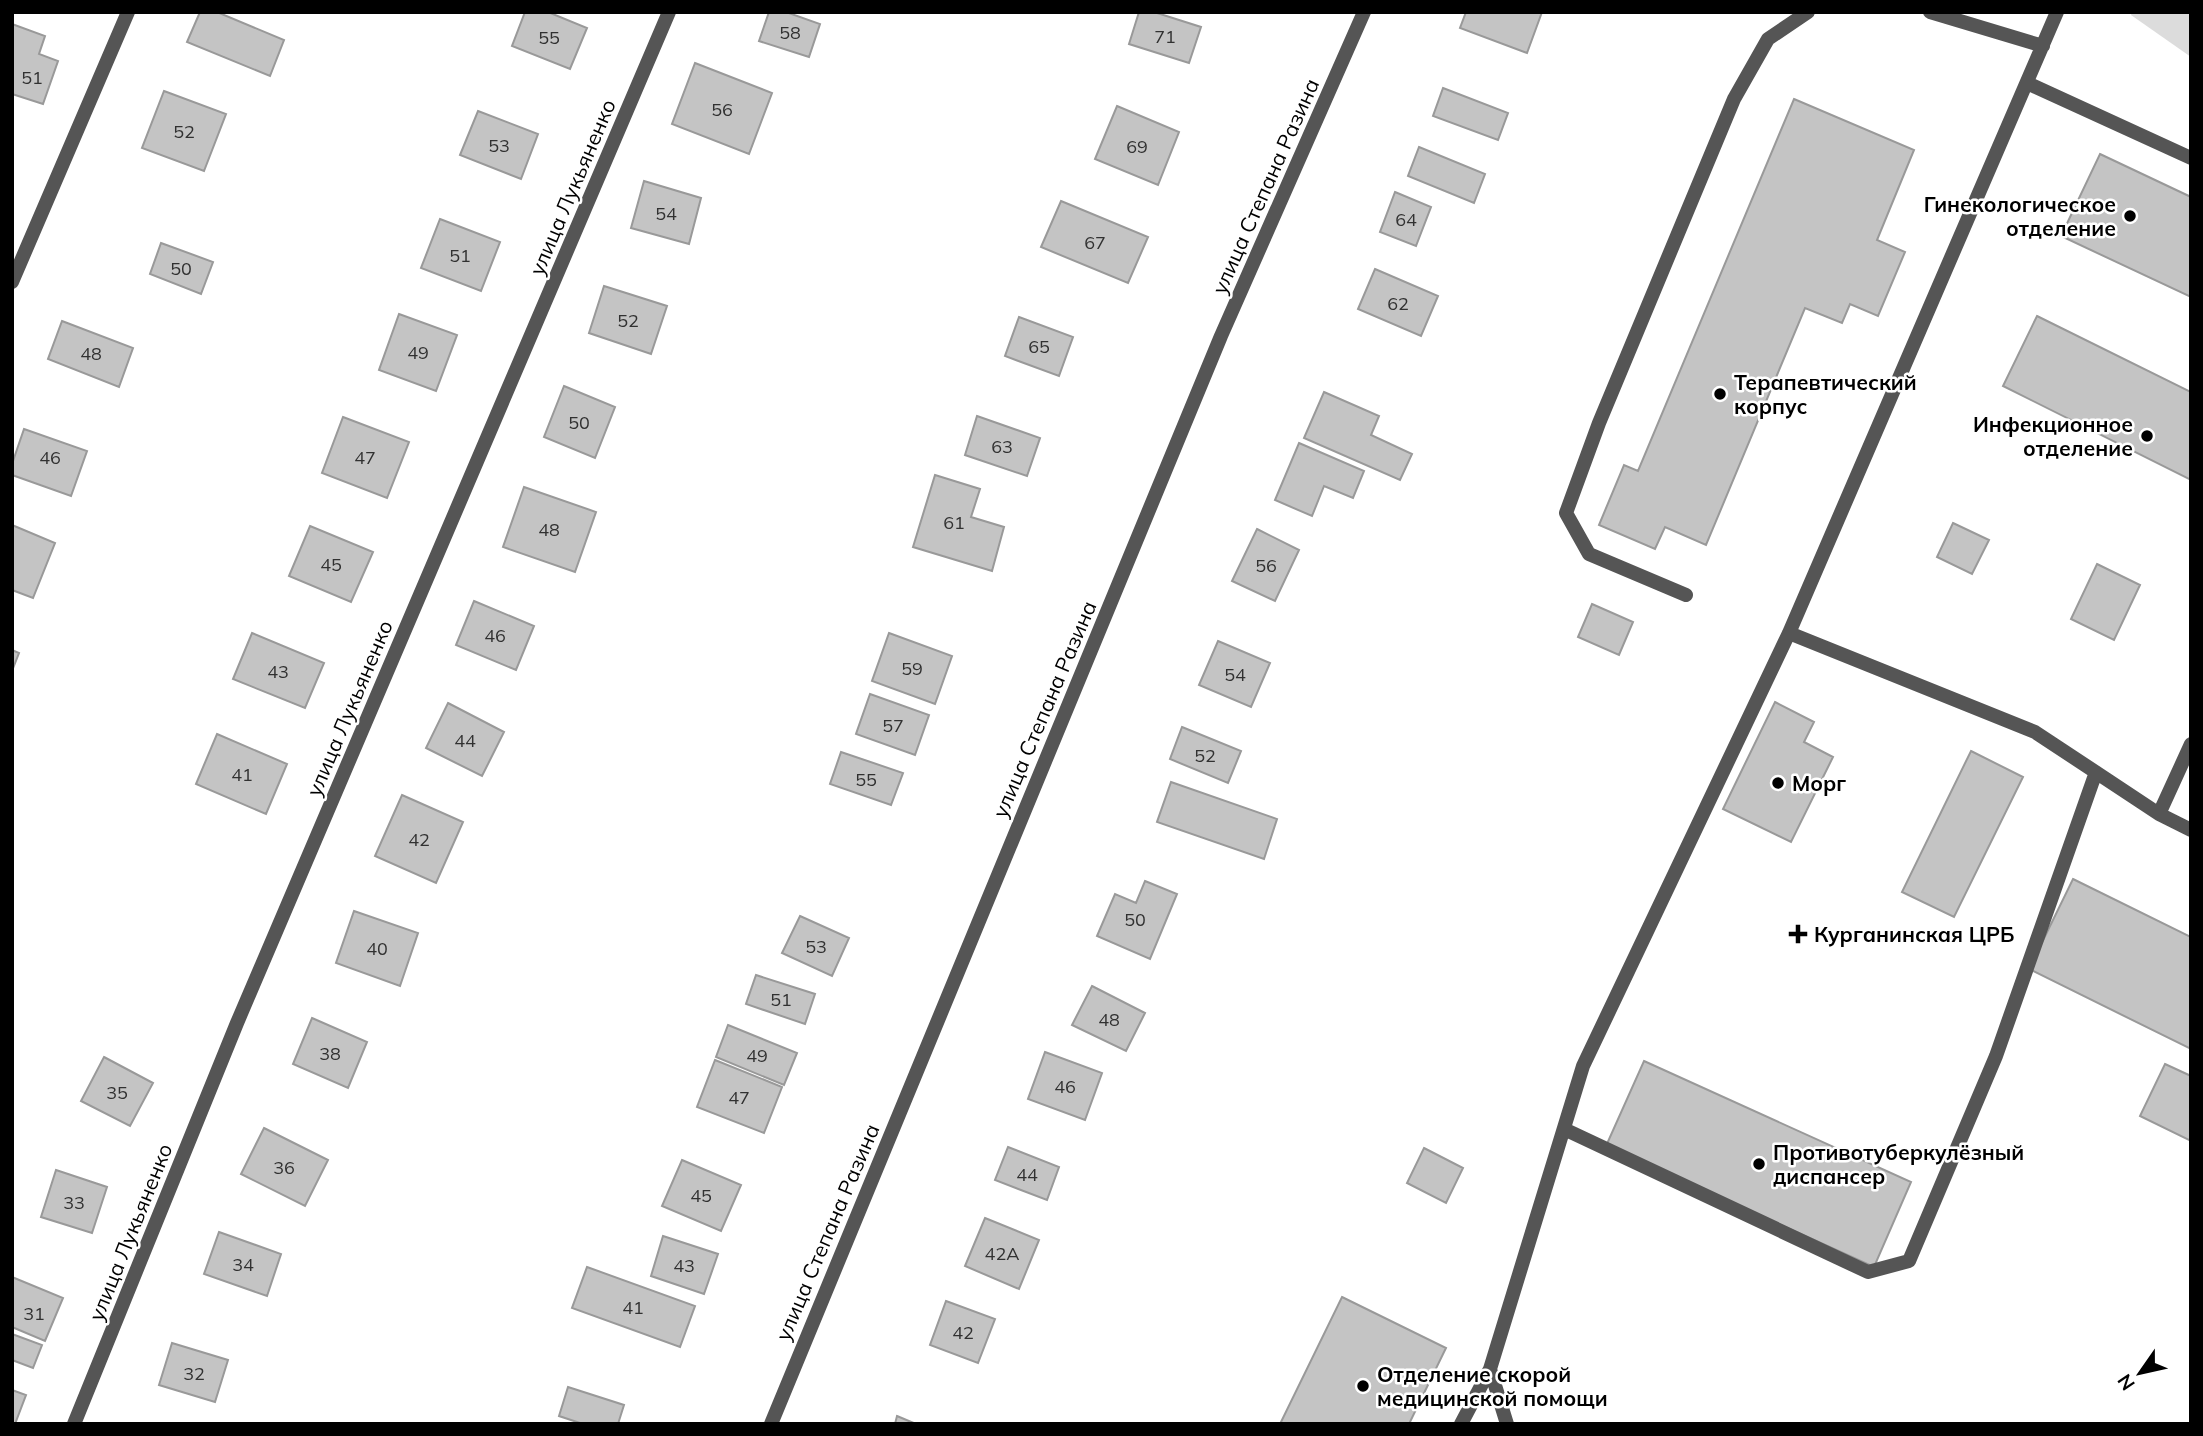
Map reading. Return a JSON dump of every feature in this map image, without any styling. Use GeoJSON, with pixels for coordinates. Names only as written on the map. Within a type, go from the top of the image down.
{"type":"FeatureCollection","features":[{"type":"Feature","properties":{"kind":"street"},"geometry":{"type":"LineString","coordinates":[[12,282],[128,12]]}},
{"type":"Feature","properties":{"kind":"street","name":"улица Лукьяненко"},"geometry":{"type":"LineString","coordinates":[[74,1424],[237,1023],[669,12]]}},
{"type":"Feature","properties":{"kind":"street","name":"улица Степана Разина"},"geometry":{"type":"LineString","coordinates":[[771,1424],[1216,349],[1364,12]]}},
{"type":"Feature","properties":{"kind":"street"},"geometry":{"type":"LineString","coordinates":[[1686,595],[1589,554],[1566,513],[1599,423],[1734,99],[1768,39],[1808,12]]}},
{"type":"Feature","properties":{"kind":"street"},"geometry":{"type":"LineString","coordinates":[[1930,12],[2043,46]]}},
{"type":"Feature","properties":{"kind":"street"},"geometry":{"type":"LineString","coordinates":[[1461,1424],[1490,1369],[1583,1066],[1789,633],[2057,12]]}},
{"type":"Feature","properties":{"kind":"street"},"geometry":{"type":"LineString","coordinates":[[2027,83],[2191,158]]}},
{"type":"Feature","properties":{"kind":"street"},"geometry":{"type":"LineString","coordinates":[[1789,633],[2035,732],[2159,814],[2191,830]]}},
{"type":"Feature","properties":{"kind":"street"},"geometry":{"type":"LineString","coordinates":[[2159,814],[2191,744]]}},
{"type":"Feature","properties":{"kind":"street"},"geometry":{"type":"LineString","coordinates":[[1564,1129],[1868,1272],[1909,1261],[1996,1056],[2096,772]]}},
{"type":"Feature","properties":{"kind":"street"},"geometry":{"type":"LineString","coordinates":[[1490,1369],[1507,1424]]}},
{"type":"Feature","properties":{"kind":"shaded area"},"geometry":{"type":"Polygon","coordinates":[[[2132,12],[2191,12],[2191,57],[2131,15],[2132,12]]]}},
{"type":"Feature","properties":{"kind":"building"},"geometry":{"type":"Polygon","coordinates":[[[200,12],[217,12],[284,40],[270,76],[187,42],[200,12]]]}},
{"type":"Feature","properties":{"kind":"building"},"geometry":{"type":"Polygon","coordinates":[[[525,12],[548,12],[587,28],[570,69],[512,46],[525,12]]]}},
{"type":"Feature","properties":{"kind":"building"},"geometry":{"type":"Polygon","coordinates":[[[769,12],[786,12],[820,24],[809,57],[759,41],[769,12]]]}},
{"type":"Feature","properties":{"kind":"building"},"geometry":{"type":"Polygon","coordinates":[[[1139,12],[1154,12],[1201,27],[1189,63],[1129,44],[1139,12]]]}},
{"type":"Feature","properties":{"kind":"building"},"geometry":{"type":"Polygon","coordinates":[[[1466,12],[1542,12],[1527,53],[1460,28],[1466,12]]]}},
{"type":"Feature","properties":{"kind":"building"},"geometry":{"type":"Polygon","coordinates":[[[12,24],[45,36],[39,54],[58,61],[43,104],[12,94],[12,24]]]}},
{"type":"Feature","properties":{"kind":"building"},"geometry":{"type":"Polygon","coordinates":[[[695,63],[772,93],[749,154],[672,124],[695,63]]]}},
{"type":"Feature","properties":{"kind":"building"},"geometry":{"type":"Polygon","coordinates":[[[1443,88],[1508,113],[1498,140],[1433,116],[1443,88]]]}},
{"type":"Feature","properties":{"kind":"building"},"geometry":{"type":"Polygon","coordinates":[[[164,91],[226,114],[204,171],[142,148],[164,91]]]}},
{"type":"Feature","properties":{"kind":"building","name":"Терапевтический корпус"},"geometry":{"type":"Polygon","coordinates":[[[1794,99],[1914,150],[1877,240],[1905,252],[1878,316],[1850,304],[1842,323],[1805,308],[1706,545],[1665,527],[1655,549],[1599,525],[1624,465],[1638,471],[1794,99]]]}},
{"type":"Feature","properties":{"kind":"building"},"geometry":{"type":"Polygon","coordinates":[[[1117,106],[1179,132],[1158,185],[1095,159],[1117,106]]]}},
{"type":"Feature","properties":{"kind":"building"},"geometry":{"type":"Polygon","coordinates":[[[478,111],[538,134],[521,179],[460,155],[478,111]]]}},
{"type":"Feature","properties":{"kind":"building"},"geometry":{"type":"Polygon","coordinates":[[[1419,147],[1485,174],[1474,203],[1408,176],[1419,147]]]}},
{"type":"Feature","properties":{"kind":"building","name":"Гинекологическое отделение"},"geometry":{"type":"Polygon","coordinates":[[[2100,154],[2191,197],[2191,297],[2061,236],[2100,154]]]}},
{"type":"Feature","properties":{"kind":"building"},"geometry":{"type":"Polygon","coordinates":[[[644,181],[701,198],[689,244],[631,228],[644,181]]]}},
{"type":"Feature","properties":{"kind":"building"},"geometry":{"type":"Polygon","coordinates":[[[1395,192],[1431,207],[1416,246],[1380,232],[1395,192]]]}},
{"type":"Feature","properties":{"kind":"building"},"geometry":{"type":"Polygon","coordinates":[[[1061,201],[1148,237],[1128,283],[1041,247],[1061,201]]]}},
{"type":"Feature","properties":{"kind":"building"},"geometry":{"type":"Polygon","coordinates":[[[440,219],[500,242],[481,291],[421,268],[440,219]]]}},
{"type":"Feature","properties":{"kind":"building"},"geometry":{"type":"Polygon","coordinates":[[[161,243],[213,262],[201,294],[150,274],[161,243]]]}},
{"type":"Feature","properties":{"kind":"building"},"geometry":{"type":"Polygon","coordinates":[[[1375,269],[1438,296],[1421,336],[1358,309],[1375,269]]]}},
{"type":"Feature","properties":{"kind":"building"},"geometry":{"type":"Polygon","coordinates":[[[604,286],[667,306],[651,354],[589,333],[604,286]]]}},
{"type":"Feature","properties":{"kind":"building"},"geometry":{"type":"Polygon","coordinates":[[[399,314],[457,335],[436,391],[379,370],[399,314]]]}},
{"type":"Feature","properties":{"kind":"building","name":"Инфекционное отделение"},"geometry":{"type":"Polygon","coordinates":[[[2037,316],[2191,392],[2191,480],[2003,386],[2037,316]]]}},
{"type":"Feature","properties":{"kind":"building"},"geometry":{"type":"Polygon","coordinates":[[[1019,317],[1073,337],[1059,376],[1005,356],[1019,317]]]}},
{"type":"Feature","properties":{"kind":"building"},"geometry":{"type":"Polygon","coordinates":[[[62,321],[133,348],[119,387],[48,359],[62,321]]]}},
{"type":"Feature","properties":{"kind":"building"},"geometry":{"type":"Polygon","coordinates":[[[564,386],[615,407],[595,458],[544,437],[564,386]]]}},
{"type":"Feature","properties":{"kind":"building"},"geometry":{"type":"Polygon","coordinates":[[[1324,392],[1379,416],[1371,435],[1412,454],[1400,480],[1304,438],[1324,392]]]}},
{"type":"Feature","properties":{"kind":"building"},"geometry":{"type":"Polygon","coordinates":[[[977,416],[1040,438],[1027,476],[965,455],[977,416]]]}},
{"type":"Feature","properties":{"kind":"building"},"geometry":{"type":"Polygon","coordinates":[[[343,417],[409,442],[387,498],[322,473],[343,417]]]}},
{"type":"Feature","properties":{"kind":"building"},"geometry":{"type":"Polygon","coordinates":[[[24,429],[87,451],[71,496],[12,475],[12,464],[24,429]]]}},
{"type":"Feature","properties":{"kind":"building"},"geometry":{"type":"Polygon","coordinates":[[[1299,443],[1364,471],[1353,498],[1324,486],[1312,516],[1275,500],[1299,443]]]}},
{"type":"Feature","properties":{"kind":"building"},"geometry":{"type":"Polygon","coordinates":[[[935,475],[980,489],[971,517],[1004,527],[992,571],[913,547],[935,475]]]}},
{"type":"Feature","properties":{"kind":"building"},"geometry":{"type":"Polygon","coordinates":[[[524,487],[596,512],[575,572],[503,547],[524,487]]]}},
{"type":"Feature","properties":{"kind":"building"},"geometry":{"type":"Polygon","coordinates":[[[1953,523],[1989,540],[1972,574],[1937,557],[1953,523]]]}},
{"type":"Feature","properties":{"kind":"building"},"geometry":{"type":"Polygon","coordinates":[[[12,525],[55,543],[33,598],[12,590],[12,525]]]}},
{"type":"Feature","properties":{"kind":"building"},"geometry":{"type":"Polygon","coordinates":[[[310,526],[373,552],[351,602],[289,576],[310,526]]]}},
{"type":"Feature","properties":{"kind":"building"},"geometry":{"type":"Polygon","coordinates":[[[1257,529],[1299,550],[1275,601],[1232,581],[1257,529]]]}},
{"type":"Feature","properties":{"kind":"building"},"geometry":{"type":"Polygon","coordinates":[[[2097,564],[2140,585],[2114,640],[2071,619],[2097,564]]]}},
{"type":"Feature","properties":{"kind":"building"},"geometry":{"type":"Polygon","coordinates":[[[474,601],[534,626],[516,670],[456,645],[474,601]]]}},
{"type":"Feature","properties":{"kind":"building"},"geometry":{"type":"Polygon","coordinates":[[[1592,604],[1633,622],[1619,655],[1578,637],[1592,604]]]}},
{"type":"Feature","properties":{"kind":"building"},"geometry":{"type":"Polygon","coordinates":[[[252,633],[324,663],[305,708],[233,679],[252,633]]]}},
{"type":"Feature","properties":{"kind":"building"},"geometry":{"type":"Polygon","coordinates":[[[889,633],[952,656],[935,704],[872,681],[889,633]]]}},
{"type":"Feature","properties":{"kind":"building"},"geometry":{"type":"Polygon","coordinates":[[[1218,641],[1270,663],[1251,707],[1199,685],[1218,641]]]}},
{"type":"Feature","properties":{"kind":"building"},"geometry":{"type":"Polygon","coordinates":[[[12,650],[19,653],[12,671],[12,650]]]}},
{"type":"Feature","properties":{"kind":"building"},"geometry":{"type":"Polygon","coordinates":[[[870,694],[929,715],[915,755],[856,734],[870,694]]]}},
{"type":"Feature","properties":{"kind":"building","name":"Морг"},"geometry":{"type":"Polygon","coordinates":[[[1775,702],[1814,722],[1804,742],[1833,757],[1791,842],[1723,809],[1775,702]]]}},
{"type":"Feature","properties":{"kind":"building"},"geometry":{"type":"Polygon","coordinates":[[[448,703],[504,732],[482,776],[426,748],[448,703]]]}},
{"type":"Feature","properties":{"kind":"building"},"geometry":{"type":"Polygon","coordinates":[[[1182,727],[1241,751],[1228,783],[1170,759],[1182,727]]]}},
{"type":"Feature","properties":{"kind":"building"},"geometry":{"type":"Polygon","coordinates":[[[217,734],[287,764],[266,814],[196,784],[217,734]]]}},
{"type":"Feature","properties":{"kind":"building"},"geometry":{"type":"Polygon","coordinates":[[[1971,751],[2023,777],[1954,917],[1902,892],[1971,751]]]}},
{"type":"Feature","properties":{"kind":"building"},"geometry":{"type":"Polygon","coordinates":[[[841,752],[903,773],[891,805],[830,784],[841,752]]]}},
{"type":"Feature","properties":{"kind":"building"},"geometry":{"type":"Polygon","coordinates":[[[1171,782],[1277,819],[1264,859],[1157,822],[1171,782]]]}},
{"type":"Feature","properties":{"kind":"building"},"geometry":{"type":"Polygon","coordinates":[[[402,795],[463,822],[436,883],[375,856],[402,795]]]}},
{"type":"Feature","properties":{"kind":"building"},"geometry":{"type":"Polygon","coordinates":[[[2073,879],[2191,937],[2191,1049],[2029,969],[2073,879]]]}},
{"type":"Feature","properties":{"kind":"building"},"geometry":{"type":"Polygon","coordinates":[[[1145,881],[1177,894],[1150,959],[1097,936],[1115,894],[1136,903],[1145,881]]]}},
{"type":"Feature","properties":{"kind":"building"},"geometry":{"type":"Polygon","coordinates":[[[354,911],[418,933],[400,986],[336,963],[354,911]]]}},
{"type":"Feature","properties":{"kind":"building"},"geometry":{"type":"Polygon","coordinates":[[[800,916],[849,938],[832,976],[782,953],[800,916]]]}},
{"type":"Feature","properties":{"kind":"building"},"geometry":{"type":"Polygon","coordinates":[[[756,975],[815,994],[805,1024],[746,1004],[756,975]]]}},
{"type":"Feature","properties":{"kind":"building"},"geometry":{"type":"Polygon","coordinates":[[[1092,986],[1145,1013],[1126,1051],[1072,1025],[1092,986]]]}},
{"type":"Feature","properties":{"kind":"building"},"geometry":{"type":"Polygon","coordinates":[[[312,1018],[367,1042],[348,1088],[293,1064],[312,1018]]]}},
{"type":"Feature","properties":{"kind":"building"},"geometry":{"type":"Polygon","coordinates":[[[728,1025],[797,1053],[784,1085],[716,1057],[728,1025]]]}},
{"type":"Feature","properties":{"kind":"building"},"geometry":{"type":"Polygon","coordinates":[[[1045,1052],[1102,1073],[1085,1120],[1028,1099],[1045,1052]]]}},
{"type":"Feature","properties":{"kind":"building"},"geometry":{"type":"Polygon","coordinates":[[[104,1057],[153,1083],[130,1126],[81,1101],[104,1057]]]}},
{"type":"Feature","properties":{"kind":"building"},"geometry":{"type":"Polygon","coordinates":[[[715,1060],[782,1087],[764,1133],[697,1107],[715,1060]]]}},
{"type":"Feature","properties":{"kind":"building","name":"Противотуберкулёзный диспансер"},"geometry":{"type":"Polygon","coordinates":[[[1644,1061],[1911,1182],[1874,1267],[1606,1146],[1644,1061]]]}},
{"type":"Feature","properties":{"kind":"building"},"geometry":{"type":"Polygon","coordinates":[[[2165,1064],[2191,1076],[2191,1141],[2140,1116],[2165,1064]]]}},
{"type":"Feature","properties":{"kind":"building"},"geometry":{"type":"Polygon","coordinates":[[[264,1128],[328,1160],[305,1206],[241,1174],[264,1128]]]}},
{"type":"Feature","properties":{"kind":"building"},"geometry":{"type":"Polygon","coordinates":[[[1008,1147],[1059,1167],[1047,1200],[995,1180],[1008,1147]]]}},
{"type":"Feature","properties":{"kind":"building"},"geometry":{"type":"Polygon","coordinates":[[[1424,1148],[1463,1168],[1446,1203],[1407,1183],[1424,1148]]]}},
{"type":"Feature","properties":{"kind":"building"},"geometry":{"type":"Polygon","coordinates":[[[682,1160],[741,1185],[721,1231],[662,1206],[682,1160]]]}},
{"type":"Feature","properties":{"kind":"building"},"geometry":{"type":"Polygon","coordinates":[[[56,1170],[107,1187],[92,1233],[41,1217],[56,1170]]]}},
{"type":"Feature","properties":{"kind":"building"},"geometry":{"type":"Polygon","coordinates":[[[985,1218],[1039,1240],[1019,1289],[965,1266],[985,1218]]]}},
{"type":"Feature","properties":{"kind":"building"},"geometry":{"type":"Polygon","coordinates":[[[219,1232],[281,1254],[267,1296],[204,1274],[219,1232]]]}},
{"type":"Feature","properties":{"kind":"building"},"geometry":{"type":"Polygon","coordinates":[[[663,1236],[718,1254],[704,1294],[651,1276],[663,1236]]]}},
{"type":"Feature","properties":{"kind":"building"},"geometry":{"type":"Polygon","coordinates":[[[587,1267],[695,1306],[680,1347],[572,1308],[587,1267]]]}},
{"type":"Feature","properties":{"kind":"building"},"geometry":{"type":"Polygon","coordinates":[[[12,1277],[63,1298],[45,1341],[12,1327],[12,1277]]]}},
{"type":"Feature","properties":{"kind":"building","name":"Отделение скорой медицинской помощи"},"geometry":{"type":"Polygon","coordinates":[[[1342,1297],[1446,1348],[1409,1424],[1280,1424],[1342,1297]]]}},
{"type":"Feature","properties":{"kind":"building"},"geometry":{"type":"Polygon","coordinates":[[[946,1301],[995,1319],[978,1363],[930,1345],[946,1301]]]}},
{"type":"Feature","properties":{"kind":"building"},"geometry":{"type":"Polygon","coordinates":[[[12,1334],[42,1345],[33,1368],[12,1360],[12,1334]]]}},
{"type":"Feature","properties":{"kind":"building"},"geometry":{"type":"Polygon","coordinates":[[[172,1343],[228,1360],[215,1402],[159,1385],[172,1343]]]}},
{"type":"Feature","properties":{"kind":"building"},"geometry":{"type":"Polygon","coordinates":[[[568,1387],[624,1405],[618,1424],[583,1424],[559,1416],[568,1387]]]}},
{"type":"Feature","properties":{"kind":"building"},"geometry":{"type":"Polygon","coordinates":[[[12,1390],[26,1395],[15,1424],[12,1424],[12,1390]]]}},
{"type":"Feature","properties":{"kind":"building"},"geometry":{"type":"Polygon","coordinates":[[[897,1416],[916,1424],[895,1424],[897,1416]]]}},
{"type":"Feature","properties":{"kind":"place","name":"Гинекологическое отделение"},"geometry":{"type":"Point","coordinates":[2130,216]}},
{"type":"Feature","properties":{"kind":"place","name":"Терапевтический корпус"},"geometry":{"type":"Point","coordinates":[1720,394]}},
{"type":"Feature","properties":{"kind":"place","name":"Инфекционное отделение"},"geometry":{"type":"Point","coordinates":[2147,436]}},
{"type":"Feature","properties":{"kind":"place","name":"Морг"},"geometry":{"type":"Point","coordinates":[1778,783]}},
{"type":"Feature","properties":{"kind":"place","name":"Курганинская ЦРБ"},"geometry":{"type":"Point","coordinates":[1798,934]}},
{"type":"Feature","properties":{"kind":"place","name":"Противотуберкулёзный диспансер"},"geometry":{"type":"Point","coordinates":[1759,1164]}},
{"type":"Feature","properties":{"kind":"place","name":"Отделение скорой медицинской помощи"},"geometry":{"type":"Point","coordinates":[1363,1386]}}]}
